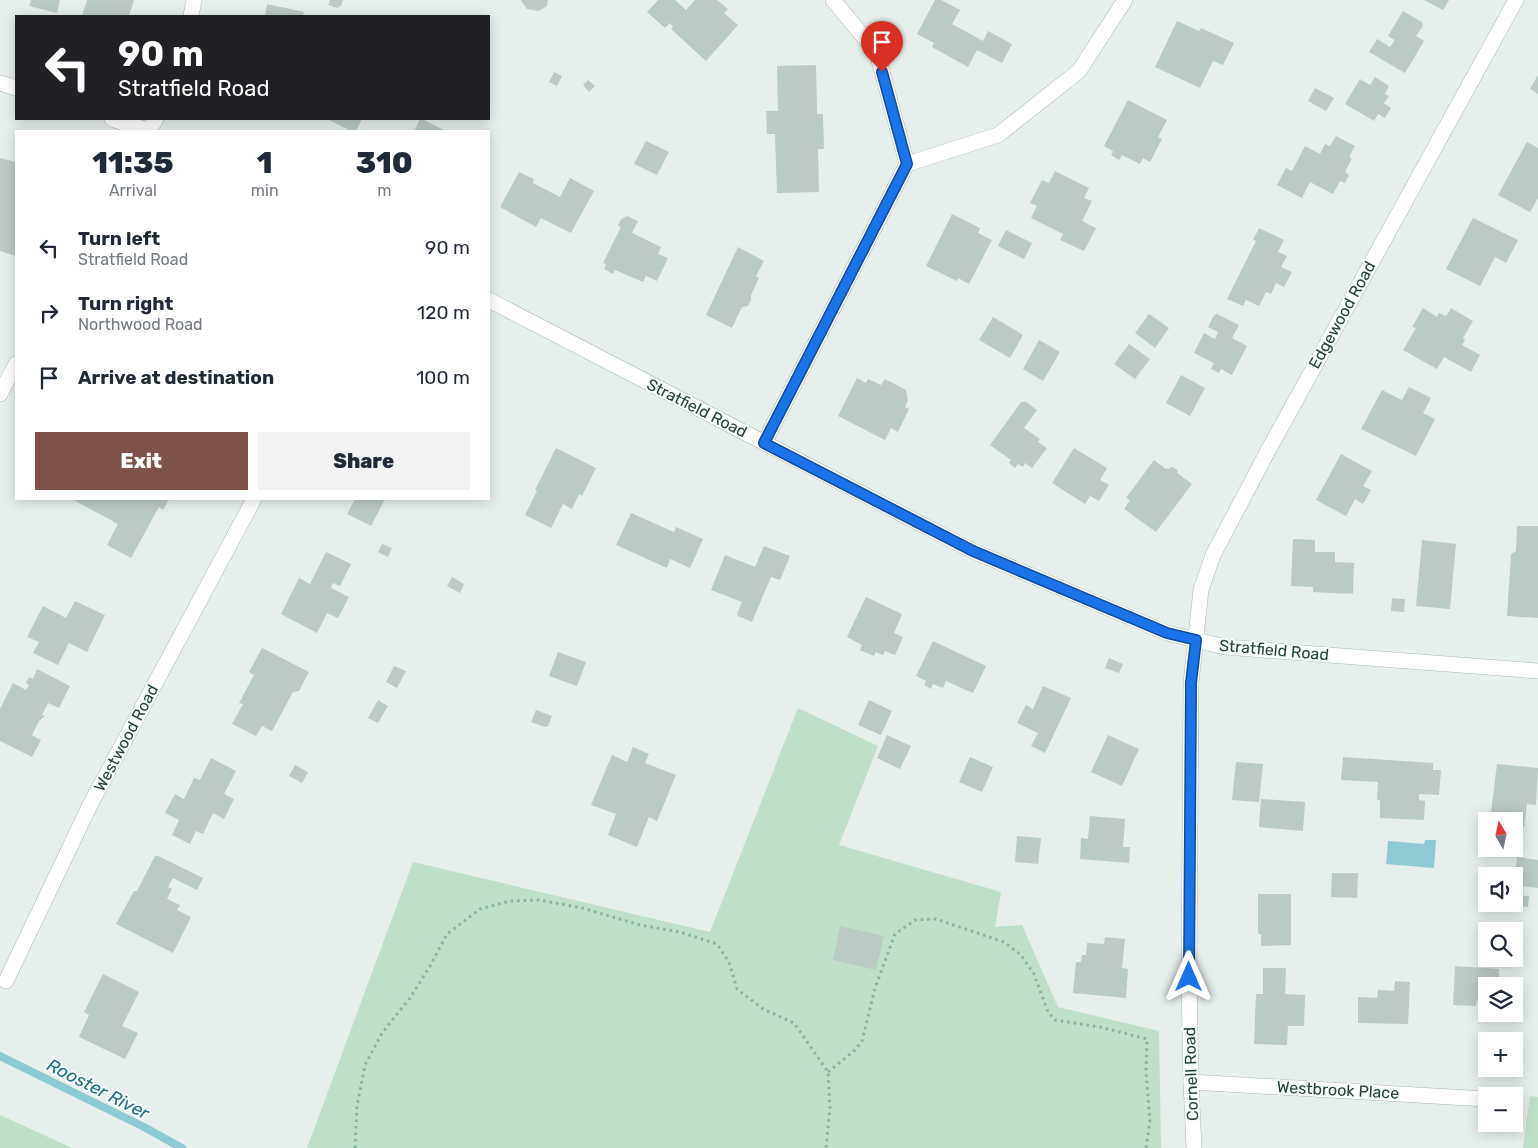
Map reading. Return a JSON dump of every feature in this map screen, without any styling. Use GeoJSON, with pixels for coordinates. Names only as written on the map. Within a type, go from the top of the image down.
{"type":"FeatureCollection","features":[{"type":"Feature","properties":{"kind":"street"},"geometry":{"type":"LineString","coordinates":[[191,15],[194,0]]}},
{"type":"Feature","properties":{"kind":"street"},"geometry":{"type":"LineString","coordinates":[[764,443],[907,164],[877,54],[833,0]]}},
{"type":"Feature","properties":{"kind":"street"},"geometry":{"type":"LineString","coordinates":[[907,164],[998,135],[1079,71],[1125,0]]}},
{"type":"Feature","properties":{"kind":"street","name":"Edgewood Road"},"geometry":{"type":"LineString","coordinates":[[1196,640],[1201,590],[1212,555],[1516,0]]}},
{"type":"Feature","properties":{"kind":"street"},"geometry":{"type":"LineString","coordinates":[[0,83],[15,88]]}},
{"type":"Feature","properties":{"kind":"street"},"geometry":{"type":"LineString","coordinates":[[116,120],[151,128]]}},
{"type":"Feature","properties":{"kind":"street","name":"Stratfield Road"},"geometry":{"type":"LineString","coordinates":[[490,301],[973,551],[1167,633],[1225,647],[1538,671]]}},
{"type":"Feature","properties":{"kind":"street"},"geometry":{"type":"LineString","coordinates":[[0,394],[15,366]]}},
{"type":"Feature","properties":{"kind":"street","name":"Westwood Road"},"geometry":{"type":"LineString","coordinates":[[6,981],[90,805],[253,500]]}},
{"type":"Feature","properties":{"kind":"street","name":"Cornell Road"},"geometry":{"type":"LineString","coordinates":[[1194,1148],[1190,1082],[1189,977],[1191,693],[1196,640]]}},
{"type":"Feature","properties":{"kind":"street","name":"Westbrook Place"},"geometry":{"type":"LineString","coordinates":[[1190,1082],[1478,1099]]}},
{"type":"Feature","properties":{"kind":"path"},"geometry":{"type":"LineString","coordinates":[[356,1148],[357,1106],[365,1065],[382,1033],[410,998],[430,966],[446,934],[480,909],[510,901],[539,900],[582,908],[640,925],[680,932],[717,944],[729,962],[738,989],[763,1009],[794,1023],[828,1072],[830,1108],[826,1148]]}},
{"type":"Feature","properties":{"kind":"path"},"geometry":{"type":"LineString","coordinates":[[828,1072],[855,1050],[862,1041],[875,988],[895,934],[915,920],[936,919],[1004,942],[1021,955],[1034,974],[1048,1012],[1055,1020],[1100,1027],[1147,1039],[1146,1072],[1150,1121],[1146,1148]]}},
{"type":"Feature","properties":{"kind":"green space"},"geometry":{"type":"Polygon","coordinates":[[[798,708],[878,746],[839,845],[1001,892],[995,927],[1022,925],[1058,1007],[1159,1031],[1161,1148],[307,1148],[413,862],[710,932],[798,708]]]}},
{"type":"Feature","properties":{"kind":"green space"},"geometry":{"type":"Polygon","coordinates":[[[1530,1096],[1538,1097],[1538,1148],[1523,1148],[1530,1096]]]}},
{"type":"Feature","properties":{"kind":"green space"},"geometry":{"type":"Polygon","coordinates":[[[0,1115],[72,1148],[0,1148],[0,1115]]]}},
{"type":"Feature","properties":{"kind":"water"},"geometry":{"type":"Polygon","coordinates":[[[1425,840],[1436,840],[1434,868],[1386,864],[1388,841],[1424,844],[1425,840]]]}},
{"type":"Feature","properties":{"kind":"building"},"geometry":{"type":"Polygon","coordinates":[[[31,0],[60,0],[57,13],[29,6],[31,0]]]}},
{"type":"Feature","properties":{"kind":"building"},"geometry":{"type":"Polygon","coordinates":[[[87,0],[134,0],[129,15],[82,15],[87,0]]]}},
{"type":"Feature","properties":{"kind":"building"},"geometry":{"type":"Polygon","coordinates":[[[330,0],[343,0],[341,6],[337,8],[328,5],[330,0]]]}},
{"type":"Feature","properties":{"kind":"building"},"geometry":{"type":"Polygon","coordinates":[[[521,0],[548,0],[547,6],[539,11],[527,9],[521,0]]]}},
{"type":"Feature","properties":{"kind":"building"},"geometry":{"type":"Polygon","coordinates":[[[658,0],[675,0],[686,10],[695,0],[717,0],[728,9],[724,13],[738,25],[706,61],[671,29],[673,27],[670,23],[665,28],[647,12],[658,0]]]}},
{"type":"Feature","properties":{"kind":"building"},"geometry":{"type":"Polygon","coordinates":[[[935,0],[941,0],[960,10],[952,24],[983,41],[988,31],[1012,44],[1002,63],[977,50],[968,67],[932,47],[934,43],[917,34],[935,0]]]}},
{"type":"Feature","properties":{"kind":"building"},"geometry":{"type":"Polygon","coordinates":[[[1424,0],[1449,0],[1443,10],[1424,0]]]}},
{"type":"Feature","properties":{"kind":"building"},"geometry":{"type":"Polygon","coordinates":[[[267,4],[304,12],[303,15],[265,15],[267,4]]]}},
{"type":"Feature","properties":{"kind":"building"},"geometry":{"type":"Polygon","coordinates":[[[1403,11],[1422,22],[1423,26],[1416,36],[1424,41],[1405,73],[1369,52],[1377,39],[1390,47],[1395,40],[1388,36],[1403,11]]]}},
{"type":"Feature","properties":{"kind":"building"},"geometry":{"type":"Polygon","coordinates":[[[1177,21],[1199,31],[1201,28],[1234,43],[1223,65],[1213,61],[1200,88],[1155,67],[1177,21]]]}},
{"type":"Feature","properties":{"kind":"building"},"geometry":{"type":"Polygon","coordinates":[[[816,65],[817,114],[823,114],[824,149],[818,149],[819,192],[777,193],[775,134],[767,134],[766,111],[778,111],[777,66],[816,65]]]}},
{"type":"Feature","properties":{"kind":"building"},"geometry":{"type":"Polygon","coordinates":[[[554,72],[562,76],[557,86],[549,82],[554,72]]]}},
{"type":"Feature","properties":{"kind":"building"},"geometry":{"type":"Polygon","coordinates":[[[1538,75],[1538,94],[1530,89],[1538,75]]]}},
{"type":"Feature","properties":{"kind":"building"},"geometry":{"type":"Polygon","coordinates":[[[1375,77],[1389,86],[1385,94],[1389,96],[1384,103],[1391,108],[1385,118],[1378,114],[1374,121],[1345,104],[1360,79],[1370,85],[1375,77]]]}},
{"type":"Feature","properties":{"kind":"building"},"geometry":{"type":"Polygon","coordinates":[[[588,80],[595,86],[589,92],[583,85],[588,80]]]}},
{"type":"Feature","properties":{"kind":"building"},"geometry":{"type":"Polygon","coordinates":[[[1315,88],[1334,98],[1326,111],[1308,101],[1315,88]]]}},
{"type":"Feature","properties":{"kind":"building"},"geometry":{"type":"Polygon","coordinates":[[[1128,100],[1167,120],[1158,137],[1162,139],[1150,162],[1143,158],[1140,164],[1122,155],[1119,160],[1111,155],[1113,151],[1104,146],[1128,100]]]}},
{"type":"Feature","properties":{"kind":"building"},"geometry":{"type":"Polygon","coordinates":[[[329,120],[362,120],[356,130],[349,130],[329,120]]]}},
{"type":"Feature","properties":{"kind":"building"},"geometry":{"type":"Polygon","coordinates":[[[420,120],[424,120],[444,130],[417,130],[415,129],[420,120]]]}},
{"type":"Feature","properties":{"kind":"building"},"geometry":{"type":"Polygon","coordinates":[[[1336,136],[1355,146],[1349,157],[1352,158],[1345,172],[1349,175],[1345,183],[1340,181],[1333,194],[1310,182],[1302,198],[1277,185],[1286,168],[1292,171],[1305,146],[1320,154],[1325,144],[1330,146],[1336,136]]]}},
{"type":"Feature","properties":{"kind":"building"},"geometry":{"type":"Polygon","coordinates":[[[646,141],[669,152],[657,175],[634,164],[646,141]]]}},
{"type":"Feature","properties":{"kind":"building"},"geometry":{"type":"Polygon","coordinates":[[[1527,142],[1538,148],[1538,198],[1530,212],[1498,195],[1527,142]]]}},
{"type":"Feature","properties":{"kind":"building"},"geometry":{"type":"Polygon","coordinates":[[[0,158],[15,162],[15,256],[0,251],[0,158]]]}},
{"type":"Feature","properties":{"kind":"building"},"geometry":{"type":"Polygon","coordinates":[[[1055,171],[1089,188],[1084,198],[1092,201],[1082,221],[1096,228],[1084,251],[1060,240],[1063,234],[1031,218],[1037,206],[1030,203],[1042,180],[1049,183],[1055,171]]]}},
{"type":"Feature","properties":{"kind":"building"},"geometry":{"type":"Polygon","coordinates":[[[519,172],[534,179],[533,183],[560,197],[570,178],[594,191],[571,233],[541,218],[536,227],[500,207],[519,172]]]}},
{"type":"Feature","properties":{"kind":"building"},"geometry":{"type":"Polygon","coordinates":[[[952,214],[980,228],[978,233],[992,240],[969,284],[958,278],[957,281],[926,266],[952,214]]]}},
{"type":"Feature","properties":{"kind":"building"},"geometry":{"type":"Polygon","coordinates":[[[627,216],[638,221],[632,233],[661,247],[658,254],[668,258],[657,281],[646,276],[643,282],[615,270],[613,274],[604,269],[606,264],[603,263],[621,227],[618,226],[621,219],[627,216]]]}},
{"type":"Feature","properties":{"kind":"building"},"geometry":{"type":"Polygon","coordinates":[[[1473,218],[1518,240],[1506,263],[1495,257],[1480,286],[1446,269],[1473,218]]]}},
{"type":"Feature","properties":{"kind":"building"},"geometry":{"type":"Polygon","coordinates":[[[1259,228],[1284,240],[1278,252],[1287,256],[1281,267],[1292,272],[1284,287],[1276,283],[1271,294],[1266,292],[1259,306],[1246,300],[1243,306],[1227,299],[1256,241],[1253,240],[1259,228]]]}},
{"type":"Feature","properties":{"kind":"building"},"geometry":{"type":"Polygon","coordinates":[[[1006,230],[1032,243],[1024,259],[998,246],[1006,230]]]}},
{"type":"Feature","properties":{"kind":"building"},"geometry":{"type":"Polygon","coordinates":[[[738,247],[764,261],[756,276],[759,278],[751,295],[751,300],[748,306],[742,307],[732,328],[706,315],[738,247]]]}},
{"type":"Feature","properties":{"kind":"building"},"geometry":{"type":"Polygon","coordinates":[[[1423,308],[1437,317],[1439,313],[1446,316],[1451,308],[1473,321],[1463,338],[1465,340],[1462,345],[1480,355],[1471,372],[1444,357],[1437,369],[1403,350],[1416,328],[1412,327],[1423,308]]]}},
{"type":"Feature","properties":{"kind":"building"},"geometry":{"type":"Polygon","coordinates":[[[1149,314],[1169,328],[1155,348],[1135,333],[1149,314]]]}},
{"type":"Feature","properties":{"kind":"building"},"geometry":{"type":"Polygon","coordinates":[[[1217,314],[1239,325],[1232,338],[1247,346],[1232,375],[1221,369],[1219,373],[1211,369],[1214,363],[1194,353],[1204,333],[1215,339],[1218,332],[1208,327],[1214,315],[1217,314]]]}},
{"type":"Feature","properties":{"kind":"building"},"geometry":{"type":"Polygon","coordinates":[[[993,317],[1023,335],[1010,358],[979,340],[993,317]]]}},
{"type":"Feature","properties":{"kind":"building"},"geometry":{"type":"Polygon","coordinates":[[[1039,340],[1060,352],[1043,381],[1023,369],[1039,340]]]}},
{"type":"Feature","properties":{"kind":"building"},"geometry":{"type":"Polygon","coordinates":[[[1129,344],[1150,359],[1135,379],[1114,364],[1129,344]]]}},
{"type":"Feature","properties":{"kind":"building"},"geometry":{"type":"Polygon","coordinates":[[[1181,375],[1205,388],[1190,416],[1166,403],[1181,375]]]}},
{"type":"Feature","properties":{"kind":"building"},"geometry":{"type":"Polygon","coordinates":[[[857,378],[866,383],[868,379],[881,385],[885,379],[906,390],[908,400],[905,407],[909,409],[898,432],[891,428],[885,440],[838,416],[857,378]]]}},
{"type":"Feature","properties":{"kind":"building"},"geometry":{"type":"Polygon","coordinates":[[[1409,387],[1431,398],[1423,413],[1435,419],[1416,456],[1361,429],[1382,390],[1402,400],[1409,387]]]}},
{"type":"Feature","properties":{"kind":"building"},"geometry":{"type":"Polygon","coordinates":[[[1021,402],[1026,402],[1037,410],[1024,428],[1040,439],[1038,442],[1047,448],[1032,468],[1025,463],[1023,467],[1018,464],[1015,468],[1009,463],[1011,460],[990,445],[1021,402]]]}},
{"type":"Feature","properties":{"kind":"building"},"geometry":{"type":"Polygon","coordinates":[[[556,448],[596,468],[582,496],[579,494],[572,509],[563,504],[551,528],[525,515],[556,448]]]}},
{"type":"Feature","properties":{"kind":"building"},"geometry":{"type":"Polygon","coordinates":[[[1074,448],[1107,468],[1100,480],[1109,485],[1099,501],[1090,496],[1085,504],[1052,483],[1074,448]]]}},
{"type":"Feature","properties":{"kind":"building"},"geometry":{"type":"Polygon","coordinates":[[[1341,454],[1372,471],[1363,486],[1371,490],[1363,504],[1355,499],[1346,516],[1316,500],[1341,454]]]}},
{"type":"Feature","properties":{"kind":"building"},"geometry":{"type":"Polygon","coordinates":[[[1154,460],[1166,469],[1173,467],[1178,471],[1177,473],[1192,484],[1156,532],[1124,509],[1130,500],[1126,498],[1154,460]]]}},
{"type":"Feature","properties":{"kind":"building"},"geometry":{"type":"Polygon","coordinates":[[[74,500],[168,500],[163,510],[159,507],[131,558],[107,545],[118,524],[74,500]]]}},
{"type":"Feature","properties":{"kind":"building"},"geometry":{"type":"Polygon","coordinates":[[[354,500],[384,500],[371,526],[347,514],[354,500]]]}},
{"type":"Feature","properties":{"kind":"building"},"geometry":{"type":"Polygon","coordinates":[[[631,513],[674,532],[676,527],[703,539],[690,568],[670,559],[667,568],[616,545],[631,513]]]}},
{"type":"Feature","properties":{"kind":"building"},"geometry":{"type":"Polygon","coordinates":[[[1517,526],[1538,526],[1538,618],[1507,616],[1511,554],[1516,551],[1517,526]]]}},
{"type":"Feature","properties":{"kind":"building"},"geometry":{"type":"Polygon","coordinates":[[[1293,539],[1315,540],[1315,552],[1335,552],[1335,562],[1354,563],[1353,594],[1313,592],[1313,587],[1291,586],[1293,539]]]}},
{"type":"Feature","properties":{"kind":"building"},"geometry":{"type":"Polygon","coordinates":[[[1422,540],[1456,544],[1450,609],[1416,606],[1422,540]]]}},
{"type":"Feature","properties":{"kind":"building"},"geometry":{"type":"Polygon","coordinates":[[[382,544],[392,548],[388,557],[378,552],[382,544]]]}},
{"type":"Feature","properties":{"kind":"building"},"geometry":{"type":"Polygon","coordinates":[[[764,546],[790,556],[780,580],[771,577],[752,622],[737,614],[742,602],[711,590],[725,555],[755,567],[764,546]]]}},
{"type":"Feature","properties":{"kind":"building"},"geometry":{"type":"Polygon","coordinates":[[[326,552],[351,564],[340,586],[333,583],[331,588],[349,597],[338,618],[327,613],[317,633],[281,614],[299,578],[310,584],[326,552]]]}},
{"type":"Feature","properties":{"kind":"building"},"geometry":{"type":"Polygon","coordinates":[[[452,577],[464,584],[460,593],[447,586],[452,577]]]}},
{"type":"Feature","properties":{"kind":"building"},"geometry":{"type":"Polygon","coordinates":[[[866,597],[902,614],[894,633],[903,637],[895,655],[885,651],[883,655],[876,652],[874,656],[860,650],[862,645],[847,637],[866,597]]]}},
{"type":"Feature","properties":{"kind":"building"},"geometry":{"type":"Polygon","coordinates":[[[1392,598],[1405,599],[1404,612],[1391,611],[1392,598]]]}},
{"type":"Feature","properties":{"kind":"building"},"geometry":{"type":"Polygon","coordinates":[[[75,601],[105,615],[87,652],[69,643],[58,665],[33,653],[39,642],[27,637],[43,606],[66,618],[75,601]]]}},
{"type":"Feature","properties":{"kind":"building"},"geometry":{"type":"Polygon","coordinates":[[[933,641],[986,666],[973,693],[946,681],[943,688],[933,684],[931,689],[924,685],[926,681],[916,676],[933,641]]]}},
{"type":"Feature","properties":{"kind":"building"},"geometry":{"type":"Polygon","coordinates":[[[262,648],[309,672],[299,691],[293,692],[272,731],[262,726],[256,736],[232,724],[243,704],[239,703],[254,675],[249,672],[262,648]]]}},
{"type":"Feature","properties":{"kind":"building"},"geometry":{"type":"Polygon","coordinates":[[[558,652],[586,662],[577,686],[549,676],[558,652]]]}},
{"type":"Feature","properties":{"kind":"building"},"geometry":{"type":"Polygon","coordinates":[[[1109,658],[1123,664],[1119,673],[1105,668],[1109,658]]]}},
{"type":"Feature","properties":{"kind":"building"},"geometry":{"type":"Polygon","coordinates":[[[394,666],[406,671],[397,688],[386,682],[394,666]]]}},
{"type":"Feature","properties":{"kind":"building"},"geometry":{"type":"Polygon","coordinates":[[[37,669],[70,686],[59,708],[48,703],[42,715],[45,716],[39,721],[32,735],[41,740],[32,757],[0,741],[0,709],[13,683],[26,690],[29,685],[26,683],[29,677],[33,679],[37,669]]]}},
{"type":"Feature","properties":{"kind":"building"},"geometry":{"type":"Polygon","coordinates":[[[1043,686],[1071,698],[1045,753],[1031,746],[1038,733],[1017,723],[1026,705],[1033,709],[1043,686]]]}},
{"type":"Feature","properties":{"kind":"building"},"geometry":{"type":"Polygon","coordinates":[[[378,700],[388,706],[378,723],[368,718],[378,700]]]}},
{"type":"Feature","properties":{"kind":"building"},"geometry":{"type":"Polygon","coordinates":[[[869,700],[892,711],[881,735],[858,725],[869,700]]]}},
{"type":"Feature","properties":{"kind":"building"},"geometry":{"type":"Polygon","coordinates":[[[536,710],[552,716],[548,726],[545,727],[531,722],[536,710]]]}},
{"type":"Feature","properties":{"kind":"building"},"geometry":{"type":"Polygon","coordinates":[[[887,735],[911,746],[900,769],[877,758],[887,735]]]}},
{"type":"Feature","properties":{"kind":"building"},"geometry":{"type":"Polygon","coordinates":[[[1108,735],[1139,749],[1122,786],[1091,772],[1108,735]]]}},
{"type":"Feature","properties":{"kind":"building"},"geometry":{"type":"Polygon","coordinates":[[[633,747],[649,754],[645,763],[676,775],[657,821],[649,817],[637,847],[608,835],[616,814],[591,805],[612,755],[627,762],[633,747]]]}},
{"type":"Feature","properties":{"kind":"building"},"geometry":{"type":"Polygon","coordinates":[[[970,757],[993,767],[982,792],[959,782],[970,757]]]}},
{"type":"Feature","properties":{"kind":"building"},"geometry":{"type":"Polygon","coordinates":[[[1343,757],[1433,763],[1433,770],[1441,770],[1439,795],[1419,794],[1419,800],[1425,801],[1424,820],[1380,818],[1380,800],[1377,800],[1378,782],[1341,780],[1343,757]]]}},
{"type":"Feature","properties":{"kind":"building"},"geometry":{"type":"Polygon","coordinates":[[[211,758],[236,771],[224,794],[234,799],[224,819],[213,813],[203,834],[196,831],[190,844],[172,835],[179,820],[165,813],[175,794],[184,799],[194,778],[200,780],[211,758]]]}},
{"type":"Feature","properties":{"kind":"building"},"geometry":{"type":"Polygon","coordinates":[[[1236,762],[1263,764],[1259,802],[1232,800],[1236,762]]]}},
{"type":"Feature","properties":{"kind":"building"},"geometry":{"type":"Polygon","coordinates":[[[1497,764],[1538,768],[1536,805],[1527,804],[1524,827],[1523,812],[1491,812],[1497,764]]]}},
{"type":"Feature","properties":{"kind":"building"},"geometry":{"type":"Polygon","coordinates":[[[295,765],[308,772],[302,783],[289,776],[295,765]]]}},
{"type":"Feature","properties":{"kind":"building"},"geometry":{"type":"Polygon","coordinates":[[[1261,799],[1305,802],[1303,831],[1259,827],[1261,799]]]}},
{"type":"Feature","properties":{"kind":"building"},"geometry":{"type":"Polygon","coordinates":[[[1090,816],[1125,819],[1123,847],[1130,847],[1129,863],[1080,859],[1081,838],[1088,839],[1090,816]]]}},
{"type":"Feature","properties":{"kind":"building"},"geometry":{"type":"Polygon","coordinates":[[[1017,836],[1041,838],[1038,864],[1015,862],[1017,836]]]}},
{"type":"Feature","properties":{"kind":"building"},"geometry":{"type":"Polygon","coordinates":[[[155,856],[203,878],[197,890],[173,878],[168,887],[172,889],[167,899],[180,905],[177,910],[191,917],[173,953],[116,924],[134,891],[137,891],[155,856]]]}},
{"type":"Feature","properties":{"kind":"building"},"geometry":{"type":"Polygon","coordinates":[[[1517,858],[1538,860],[1538,888],[1523,886],[1523,867],[1516,867],[1517,858]]]}},
{"type":"Feature","properties":{"kind":"building"},"geometry":{"type":"Polygon","coordinates":[[[1332,873],[1358,873],[1357,898],[1331,897],[1332,873]]]}},
{"type":"Feature","properties":{"kind":"building"},"geometry":{"type":"Polygon","coordinates":[[[1258,894],[1291,894],[1291,945],[1261,946],[1261,935],[1258,933],[1258,894]]]}},
{"type":"Feature","properties":{"kind":"building"},"geometry":{"type":"Polygon","coordinates":[[[1523,896],[1529,896],[1528,907],[1523,907],[1523,896]]]}},
{"type":"Feature","properties":{"kind":"building"},"geometry":{"type":"Polygon","coordinates":[[[840,926],[884,936],[876,970],[833,960],[840,926]]]}},
{"type":"Feature","properties":{"kind":"building"},"geometry":{"type":"Polygon","coordinates":[[[1105,937],[1125,939],[1122,968],[1128,969],[1126,998],[1073,993],[1076,962],[1081,962],[1082,955],[1086,955],[1087,943],[1104,944],[1105,937]]]}},
{"type":"Feature","properties":{"kind":"building"},"geometry":{"type":"Polygon","coordinates":[[[1455,966],[1499,969],[1499,977],[1478,977],[1478,1000],[1476,1006],[1453,1005],[1455,966]]]}},
{"type":"Feature","properties":{"kind":"building"},"geometry":{"type":"Polygon","coordinates":[[[1263,968],[1286,968],[1285,994],[1305,995],[1304,1026],[1288,1026],[1287,1045],[1254,1044],[1256,994],[1263,994],[1263,968]]]}},
{"type":"Feature","properties":{"kind":"building"},"geometry":{"type":"Polygon","coordinates":[[[103,974],[139,992],[122,1026],[138,1033],[125,1059],[79,1037],[89,1015],[84,1012],[103,974]]]}},
{"type":"Feature","properties":{"kind":"building"},"geometry":{"type":"Polygon","coordinates":[[[1395,981],[1410,982],[1408,1024],[1358,1023],[1358,997],[1377,998],[1378,990],[1394,991],[1395,981]]]}},
{"type":"Feature","properties":{"kind":"waterway","name":"Rooster River"},"geometry":{"type":"LineString","coordinates":[[0,1056],[144,1127],[182,1148]]}},
{"type":"Feature","properties":{"kind":"route"},"geometry":{"type":"LineString","coordinates":[[882,72],[907,164],[764,443],[973,551],[1167,633],[1196,640],[1191,683],[1189,977]]}}]}
